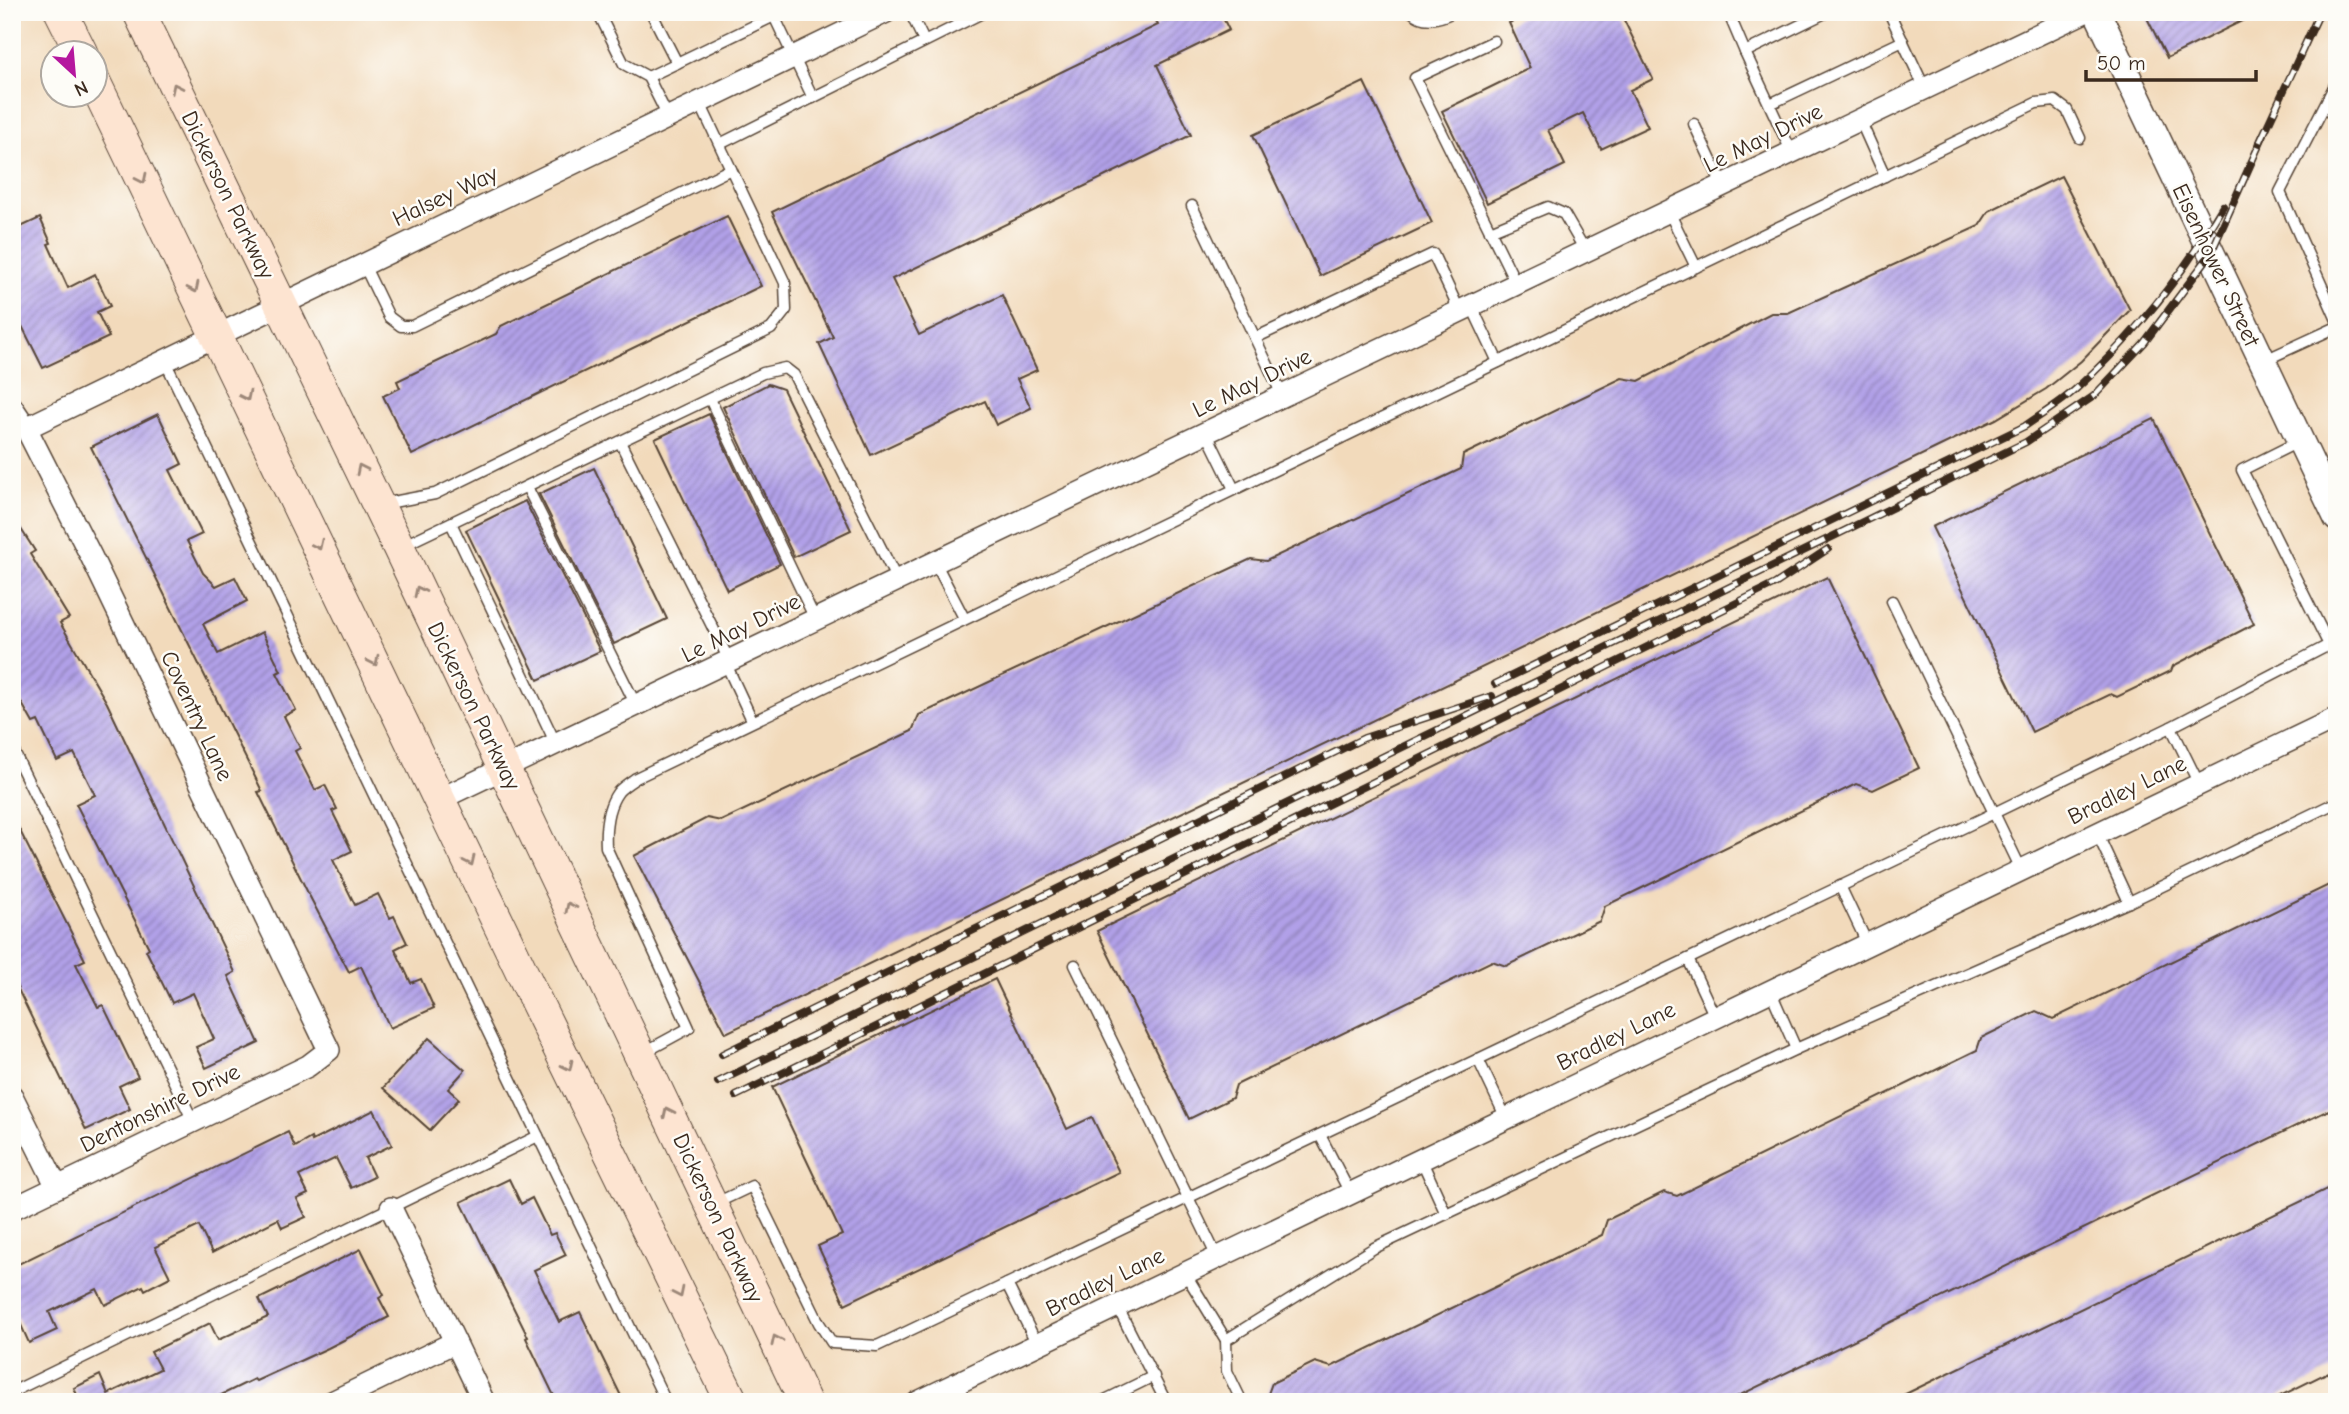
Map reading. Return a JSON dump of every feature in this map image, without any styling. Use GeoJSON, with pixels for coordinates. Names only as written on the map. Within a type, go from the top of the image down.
{"type":"FeatureCollection","features":[{"type":"Feature","properties":{"kind":"main road"},"geometry":{"type":"LineString","coordinates":[[61,12],[74,38]]}},
{"type":"Feature","properties":{"kind":"main road","name":"Dickerson Parkway"},"geometry":{"type":"LineString","coordinates":[[139,12],[399,548],[805,1402]]}},
{"type":"Feature","properties":{"kind":"main road"},"geometry":{"type":"LineString","coordinates":[[107,108],[531,991],[732,1402]]}},
{"type":"Feature","properties":{"kind":"street","name":"Halsey Way"},"geometry":{"type":"LineString","coordinates":[[26,428],[886,12]]}},
{"type":"Feature","properties":{"kind":"street","name":"Le May Drive"},"geometry":{"type":"LineString","coordinates":[[440,799],[728,664],[2085,12]]}},
{"type":"Feature","properties":{"kind":"street","name":"Eisenhower Street"},"geometry":{"type":"LineString","coordinates":[[2097,12],[2337,518]]}},
{"type":"Feature","properties":{"kind":"street","name":"Coventry Lane"},"geometry":{"type":"LineString","coordinates":[[12,407],[26,428],[134,644],[329,1050]]}},
{"type":"Feature","properties":{"kind":"street","name":"Bradley Lane"},"geometry":{"type":"LineString","coordinates":[[918,1402],[961,1392],[1037,1344],[2337,718]]}},
{"type":"Feature","properties":{"kind":"street","name":"Dentonshire Drive"},"geometry":{"type":"LineString","coordinates":[[12,1209],[308,1066],[329,1050]]}},
{"type":"Feature","properties":{"kind":"street"},"geometry":{"type":"LineString","coordinates":[[12,1096],[57,1187]]}},
{"type":"Feature","properties":{"kind":"street"},"geometry":{"type":"LineString","coordinates":[[391,1208],[484,1402]]}},
{"type":"Feature","properties":{"kind":"street"},"geometry":{"type":"LineString","coordinates":[[332,1402],[455,1342]]}},
{"type":"Feature","properties":{"kind":"lane"},"geometry":{"type":"LineString","coordinates":[[598,12],[624,64],[648,77],[669,119]]}},
{"type":"Feature","properties":{"kind":"lane"},"geometry":{"type":"LineString","coordinates":[[652,12],[677,63]]}},
{"type":"Feature","properties":{"kind":"lane"},"geometry":{"type":"LineString","coordinates":[[909,12],[924,41]]}},
{"type":"Feature","properties":{"kind":"lane"},"geometry":{"type":"LineString","coordinates":[[720,144],[984,12]]}},
{"type":"Feature","properties":{"kind":"lane"},"geometry":{"type":"LineString","coordinates":[[1412,12],[1424,19],[1442,18],[1453,12]]}},
{"type":"Feature","properties":{"kind":"lane"},"geometry":{"type":"LineString","coordinates":[[1728,12],[1792,153]]}},
{"type":"Feature","properties":{"kind":"lane"},"geometry":{"type":"LineString","coordinates":[[1745,51],[1828,12]]}},
{"type":"Feature","properties":{"kind":"lane"},"geometry":{"type":"LineString","coordinates":[[1889,12],[1925,89]]}},
{"type":"Feature","properties":{"kind":"lane"},"geometry":{"type":"LineString","coordinates":[[648,77],[775,14],[813,98]]}},
{"type":"Feature","properties":{"kind":"lane"},"geometry":{"type":"LineString","coordinates":[[1494,41],[1415,78],[1517,285]]}},
{"type":"Feature","properties":{"kind":"lane"},"geometry":{"type":"LineString","coordinates":[[1770,104],[1903,41]]}},
{"type":"Feature","properties":{"kind":"lane"},"geometry":{"type":"LineString","coordinates":[[2337,82],[2280,192],[2337,320]]}},
{"type":"Feature","properties":{"kind":"lane"},"geometry":{"type":"LineString","coordinates":[[641,1055],[689,1028],[606,847],[605,831],[618,792],[636,778],[2036,103],[2055,101],[2067,110],[2080,138]]}},
{"type":"Feature","properties":{"kind":"lane"},"geometry":{"type":"LineString","coordinates":[[378,505],[435,494],[771,329],[786,310],[785,283],[700,103]]}},
{"type":"Feature","properties":{"kind":"lane"},"geometry":{"type":"LineString","coordinates":[[1860,120],[1885,176]]}},
{"type":"Feature","properties":{"kind":"lane"},"geometry":{"type":"LineString","coordinates":[[1694,124],[1723,186]]}},
{"type":"Feature","properties":{"kind":"lane"},"geometry":{"type":"LineString","coordinates":[[363,263],[389,317],[401,326],[412,326],[731,169]]}},
{"type":"Feature","properties":{"kind":"lane"},"geometry":{"type":"LineString","coordinates":[[1192,206],[1283,397]]}},
{"type":"Feature","properties":{"kind":"lane"},"geometry":{"type":"LineString","coordinates":[[1490,231],[1548,207],[1564,214],[1586,252]]}},
{"type":"Feature","properties":{"kind":"lane"},"geometry":{"type":"LineString","coordinates":[[1669,212],[1696,267]]}},
{"type":"Feature","properties":{"kind":"lane"},"geometry":{"type":"LineString","coordinates":[[1255,338],[1433,254],[1498,362]]}},
{"type":"Feature","properties":{"kind":"lane"},"geometry":{"type":"LineString","coordinates":[[2262,362],[2337,327]]}},
{"type":"Feature","properties":{"kind":"lane"},"geometry":{"type":"LineString","coordinates":[[165,360],[666,1402]]}},
{"type":"Feature","properties":{"kind":"lane"},"geometry":{"type":"LineString","coordinates":[[399,548],[763,373],[785,368],[794,375],[898,582]]}},
{"type":"Feature","properties":{"kind":"lane"},"geometry":{"type":"LineString","coordinates":[[710,399],[816,621]]}},
{"type":"Feature","properties":{"kind":"lane"},"geometry":{"type":"LineString","coordinates":[[1207,434],[1234,489]]}},
{"type":"Feature","properties":{"kind":"lane"},"geometry":{"type":"LineString","coordinates":[[620,442],[728,664],[752,720]]}},
{"type":"Feature","properties":{"kind":"lane"},"geometry":{"type":"LineString","coordinates":[[712,1205],[752,1186],[819,1323],[832,1343],[877,1346],[1994,813],[2171,727],[2329,645],[2242,470],[2300,442]]}},
{"type":"Feature","properties":{"kind":"lane"},"geometry":{"type":"LineString","coordinates":[[527,487],[637,707]]}},
{"type":"Feature","properties":{"kind":"lane"},"geometry":{"type":"LineString","coordinates":[[451,523],[556,744]]}},
{"type":"Feature","properties":{"kind":"lane"},"geometry":{"type":"LineString","coordinates":[[936,564],[964,618]]}},
{"type":"Feature","properties":{"kind":"lane"},"geometry":{"type":"LineString","coordinates":[[1892,601],[2021,869]]}},
{"type":"Feature","properties":{"kind":"lane"},"geometry":{"type":"LineString","coordinates":[[2171,727],[2199,784]]}},
{"type":"Feature","properties":{"kind":"lane"},"geometry":{"type":"LineString","coordinates":[[12,748],[193,1121]]}},
{"type":"Feature","properties":{"kind":"lane"},"geometry":{"type":"LineString","coordinates":[[1226,1340],[1374,1248],[1796,1049],[2129,902],[2337,802]]}},
{"type":"Feature","properties":{"kind":"lane"},"geometry":{"type":"LineString","coordinates":[[2097,833],[2129,902]]}},
{"type":"Feature","properties":{"kind":"lane"},"geometry":{"type":"LineString","coordinates":[[1840,886],[1867,943]]}},
{"type":"Feature","properties":{"kind":"lane"},"geometry":{"type":"LineString","coordinates":[[1688,959],[1715,1017]]}},
{"type":"Feature","properties":{"kind":"lane"},"geometry":{"type":"LineString","coordinates":[[1075,965],[1217,1257]]}},
{"type":"Feature","properties":{"kind":"lane"},"geometry":{"type":"LineString","coordinates":[[1770,990],[1796,1049]]}},
{"type":"Feature","properties":{"kind":"lane"},"geometry":{"type":"LineString","coordinates":[[1478,1059],[1506,1118]]}},
{"type":"Feature","properties":{"kind":"lane"},"geometry":{"type":"LineString","coordinates":[[1320,1135],[1350,1194]]}},
{"type":"Feature","properties":{"kind":"lane"},"geometry":{"type":"LineString","coordinates":[[12,1392],[538,1136]]}},
{"type":"Feature","properties":{"kind":"lane"},"geometry":{"type":"LineString","coordinates":[[1420,1159],[1446,1214]]}},
{"type":"Feature","properties":{"kind":"lane"},"geometry":{"type":"LineString","coordinates":[[1185,1273],[1226,1340],[1227,1371],[1242,1402]]}},
{"type":"Feature","properties":{"kind":"lane"},"geometry":{"type":"LineString","coordinates":[[1007,1284],[1037,1344]]}},
{"type":"Feature","properties":{"kind":"lane"},"geometry":{"type":"LineString","coordinates":[[1117,1306],[1166,1402]]}},
{"type":"Feature","properties":{"kind":"lane"},"geometry":{"type":"LineString","coordinates":[[1101,1402],[1153,1376]]}},
{"type":"Feature","properties":{"kind":"building"},"geometry":{"type":"Polygon","coordinates":[[[1152,12],[1220,12],[1229,30],[1157,65],[1191,135],[892,279],[919,335],[1002,295],[1037,370],[1017,379],[1031,408],[996,425],[985,401],[871,455],[819,344],[833,337],[772,212],[1158,25],[1152,12]]]}},
{"type":"Feature","properties":{"kind":"building"},"geometry":{"type":"Polygon","coordinates":[[[1531,12],[1620,12],[1653,79],[1630,90],[1648,127],[1601,149],[1583,113],[1548,130],[1565,165],[1487,203],[1442,111],[1530,68],[1509,23],[1531,12]]]}},
{"type":"Feature","properties":{"kind":"building"},"geometry":{"type":"Polygon","coordinates":[[[2144,12],[2260,12],[2167,58],[2144,12]]]}},
{"type":"Feature","properties":{"kind":"building"},"geometry":{"type":"Polygon","coordinates":[[[1364,82],[1432,223],[1320,276],[1253,135],[1364,82]]]}},
{"type":"Feature","properties":{"kind":"building"},"geometry":{"type":"Polygon","coordinates":[[[2061,176],[2130,310],[2081,361],[2046,389],[1996,419],[726,1033],[634,856],[707,818],[721,821],[912,731],[919,715],[1251,559],[1266,561],[1461,469],[1463,455],[1622,378],[1639,381],[1771,313],[1788,313],[1979,226],[1989,211],[2061,176]]]}},
{"type":"Feature","properties":{"kind":"building"},"geometry":{"type":"Polygon","coordinates":[[[727,216],[761,286],[412,455],[383,396],[400,388],[397,381],[496,334],[501,326],[727,216]]]}},
{"type":"Feature","properties":{"kind":"building"},"geometry":{"type":"Polygon","coordinates":[[[40,218],[51,243],[48,244],[68,288],[95,274],[110,306],[97,312],[109,337],[43,368],[15,312],[12,312],[12,231],[40,218]]]}},
{"type":"Feature","properties":{"kind":"building"},"geometry":{"type":"Polygon","coordinates":[[[768,384],[783,389],[851,530],[794,557],[723,407],[768,384]]]}},
{"type":"Feature","properties":{"kind":"building"},"geometry":{"type":"Polygon","coordinates":[[[158,414],[182,464],[170,470],[202,534],[187,541],[203,573],[216,586],[235,577],[247,601],[203,624],[218,654],[262,632],[281,671],[277,673],[296,710],[284,716],[300,748],[295,751],[315,790],[325,785],[337,809],[332,811],[352,851],[333,860],[355,905],[378,894],[390,918],[394,916],[407,943],[395,949],[411,983],[421,979],[434,1008],[390,1028],[361,966],[349,972],[309,895],[258,792],[262,791],[91,447],[158,414]]]}},
{"type":"Feature","properties":{"kind":"building"},"geometry":{"type":"Polygon","coordinates":[[[709,414],[780,564],[727,590],[655,439],[709,414]]]}},
{"type":"Feature","properties":{"kind":"building"},"geometry":{"type":"Polygon","coordinates":[[[2154,419],[2254,624],[2173,666],[2171,671],[2117,697],[2111,694],[2032,732],[1932,527],[2154,419]]]}},
{"type":"Feature","properties":{"kind":"building"},"geometry":{"type":"Polygon","coordinates":[[[594,468],[667,619],[614,644],[539,494],[594,468]]]}},
{"type":"Feature","properties":{"kind":"building"},"geometry":{"type":"Polygon","coordinates":[[[525,501],[600,651],[538,680],[466,530],[525,501]]]}},
{"type":"Feature","properties":{"kind":"building"},"geometry":{"type":"Polygon","coordinates":[[[12,515],[35,551],[30,554],[69,618],[60,623],[107,703],[235,972],[228,976],[259,1043],[206,1068],[196,1047],[214,1039],[193,993],[172,1003],[146,950],[149,948],[76,804],[95,795],[74,753],[57,761],[38,721],[33,723],[12,686],[12,515]]]}},
{"type":"Feature","properties":{"kind":"building"},"geometry":{"type":"Polygon","coordinates":[[[1827,577],[1919,768],[1873,790],[1856,784],[1605,906],[1600,921],[1506,966],[1492,961],[1236,1085],[1232,1098],[1189,1119],[1097,931],[1827,577]]]}},
{"type":"Feature","properties":{"kind":"building"},"geometry":{"type":"Polygon","coordinates":[[[12,815],[85,960],[76,964],[98,1007],[103,1005],[138,1077],[119,1086],[130,1109],[86,1130],[12,977],[12,815]]]}},
{"type":"Feature","properties":{"kind":"building"},"geometry":{"type":"Polygon","coordinates":[[[2337,881],[2337,1106],[1726,1402],[1265,1402],[1272,1383],[1315,1362],[1331,1367],[1602,1235],[1607,1220],[1664,1192],[1677,1196],[1977,1050],[1981,1038],[2036,1011],[2053,1019],[2337,881]]]}},
{"type":"Feature","properties":{"kind":"building"},"geometry":{"type":"Polygon","coordinates":[[[995,979],[1067,1129],[1092,1117],[1119,1172],[845,1304],[818,1246],[842,1235],[772,1087],[995,979]]]}},
{"type":"Feature","properties":{"kind":"building"},"geometry":{"type":"Polygon","coordinates":[[[429,1038],[465,1070],[448,1089],[459,1099],[430,1130],[383,1088],[429,1038]]]}},
{"type":"Feature","properties":{"kind":"building"},"geometry":{"type":"Polygon","coordinates":[[[374,1110],[392,1145],[365,1158],[374,1177],[351,1188],[336,1158],[299,1176],[308,1194],[297,1199],[306,1217],[282,1228],[278,1219],[212,1253],[199,1226],[155,1247],[170,1277],[145,1290],[143,1286],[105,1305],[97,1289],[49,1312],[57,1330],[29,1343],[12,1305],[12,1267],[288,1132],[295,1147],[374,1110]]]}},
{"type":"Feature","properties":{"kind":"building"},"geometry":{"type":"Polygon","coordinates":[[[509,1179],[521,1204],[532,1198],[550,1235],[555,1233],[566,1255],[534,1270],[559,1322],[580,1312],[624,1402],[557,1402],[461,1202],[509,1179]]]}},
{"type":"Feature","properties":{"kind":"building"},"geometry":{"type":"Polygon","coordinates":[[[2337,1184],[2337,1368],[2268,1402],[1889,1402],[2337,1184]]]}},
{"type":"Feature","properties":{"kind":"building"},"geometry":{"type":"Polygon","coordinates":[[[361,1249],[384,1295],[379,1298],[389,1317],[328,1348],[207,1402],[80,1402],[74,1388],[100,1375],[108,1394],[160,1369],[151,1352],[210,1323],[218,1340],[268,1317],[259,1299],[361,1249]]]}},
{"type":"Feature","properties":{"kind":"railway"},"geometry":{"type":"LineString","coordinates":[[2260,142],[2320,12]]}},
{"type":"Feature","properties":{"kind":"railway"},"geometry":{"type":"LineString","coordinates":[[718,1082],[2026,442],[2094,396],[2144,343],[2210,255],[2264,134]]}},
{"type":"Feature","properties":{"kind":"railway"},"geometry":{"type":"LineString","coordinates":[[1495,684],[2025,426],[2071,393],[2119,347],[2175,279],[2223,206]]}},
{"type":"Feature","properties":{"kind":"railway"},"geometry":{"type":"LineString","coordinates":[[736,1096],[1775,584],[1828,549]]}},
{"type":"Feature","properties":{"kind":"railway"},"geometry":{"type":"LineString","coordinates":[[722,1054],[1364,738],[1492,696]]}}]}
